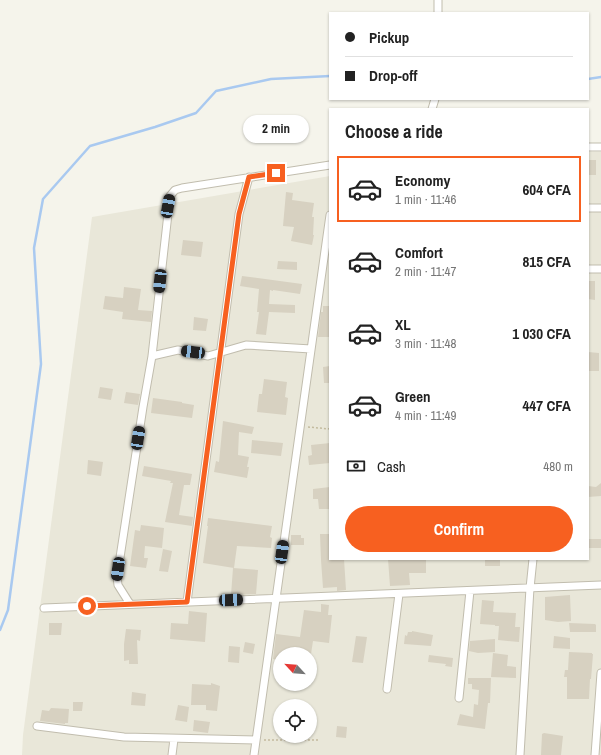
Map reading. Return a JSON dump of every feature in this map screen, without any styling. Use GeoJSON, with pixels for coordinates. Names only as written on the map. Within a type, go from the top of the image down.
{"type":"FeatureCollection","features":[{"type":"Feature","properties":{"kind":"street"},"geometry":{"type":"LineString","coordinates":[[438,0],[438,12]]}},
{"type":"Feature","properties":{"kind":"street"},"geometry":{"type":"LineString","coordinates":[[589,147],[601,147]]}},
{"type":"Feature","properties":{"kind":"street"},"geometry":{"type":"LineString","coordinates":[[130,604],[118,585],[117,577],[152,356],[170,196],[176,190],[182,188],[329,165]]}},
{"type":"Feature","properties":{"kind":"street"},"geometry":{"type":"LineString","coordinates":[[187,602],[239,214],[249,177]]}},
{"type":"Feature","properties":{"kind":"street"},"geometry":{"type":"LineString","coordinates":[[589,208],[601,208]]}},
{"type":"Feature","properties":{"kind":"street"},"geometry":{"type":"LineString","coordinates":[[254,755],[329,222]]}},
{"type":"Feature","properties":{"kind":"street"},"geometry":{"type":"LineString","coordinates":[[589,269],[601,269]]}},
{"type":"Feature","properties":{"kind":"street"},"geometry":{"type":"LineString","coordinates":[[322,274],[329,274]]}},
{"type":"Feature","properties":{"kind":"street"},"geometry":{"type":"LineString","coordinates":[[152,356],[178,350],[208,356],[216,355],[221,352],[246,345],[311,349]]}},
{"type":"Feature","properties":{"kind":"street"},"geometry":{"type":"LineString","coordinates":[[520,755],[533,560]]}},
{"type":"Feature","properties":{"kind":"street"},"geometry":{"type":"LineString","coordinates":[[44,608],[601,585]]}},
{"type":"Feature","properties":{"kind":"street"},"geometry":{"type":"LineString","coordinates":[[459,698],[470,591]]}},
{"type":"Feature","properties":{"kind":"street"},"geometry":{"type":"LineString","coordinates":[[387,689],[399,594]]}},
{"type":"Feature","properties":{"kind":"street"},"geometry":{"type":"LineString","coordinates":[[595,755],[601,673]]}},
{"type":"Feature","properties":{"kind":"street"},"geometry":{"type":"LineString","coordinates":[[37,726],[124,737],[256,740]]}},
{"type":"Feature","properties":{"kind":"street"},"geometry":{"type":"LineString","coordinates":[[172,755],[174,739]]}},
{"type":"Feature","properties":{"kind":"path"},"geometry":{"type":"LineString","coordinates":[[300,426],[329,429]]}},
{"type":"Feature","properties":{"kind":"path"},"geometry":{"type":"LineString","coordinates":[[256,740],[318,740]]}},
{"type":"Feature","properties":{"kind":"shaded area"},"geometry":{"type":"Polygon","coordinates":[[[589,152],[601,152],[601,755],[22,755],[23,735],[92,217],[329,176],[329,560],[589,560],[589,152]]]}},
{"type":"Feature","properties":{"kind":"building"},"geometry":{"type":"Polygon","coordinates":[[[589,160],[596,160],[596,175],[589,175],[589,160]]]}},
{"type":"Feature","properties":{"kind":"building"},"geometry":{"type":"Polygon","coordinates":[[[286,192],[293,193],[292,200],[314,203],[312,217],[314,217],[314,235],[312,245],[291,241],[294,227],[283,226],[286,192]]]}},
{"type":"Feature","properties":{"kind":"building"},"geometry":{"type":"Polygon","coordinates":[[[183,240],[203,242],[201,257],[181,255],[183,240]]]}},
{"type":"Feature","properties":{"kind":"building"},"geometry":{"type":"Polygon","coordinates":[[[278,261],[297,262],[297,270],[277,269],[278,261]]]}},
{"type":"Feature","properties":{"kind":"building"},"geometry":{"type":"Polygon","coordinates":[[[242,276],[302,284],[300,294],[270,290],[269,304],[295,305],[295,313],[269,312],[266,335],[256,334],[259,312],[257,312],[259,289],[240,286],[242,276]]]}},
{"type":"Feature","properties":{"kind":"building"},"geometry":{"type":"Polygon","coordinates":[[[589,281],[595,281],[595,300],[589,299],[589,281]]]}},
{"type":"Feature","properties":{"kind":"building"},"geometry":{"type":"Polygon","coordinates":[[[124,287],[141,289],[138,310],[152,311],[151,322],[122,319],[123,312],[103,309],[105,296],[123,298],[124,287]]]}},
{"type":"Feature","properties":{"kind":"building"},"geometry":{"type":"Polygon","coordinates":[[[323,306],[329,306],[329,337],[318,337],[321,312],[323,312],[323,306]]]}},
{"type":"Feature","properties":{"kind":"building"},"geometry":{"type":"Polygon","coordinates":[[[194,317],[208,319],[206,331],[193,330],[194,317]]]}},
{"type":"Feature","properties":{"kind":"building"},"geometry":{"type":"Polygon","coordinates":[[[589,352],[599,353],[599,371],[589,371],[589,352]]]}},
{"type":"Feature","properties":{"kind":"building"},"geometry":{"type":"Polygon","coordinates":[[[329,366],[329,383],[324,383],[323,367],[329,366]]]}},
{"type":"Feature","properties":{"kind":"building"},"geometry":{"type":"Polygon","coordinates":[[[264,379],[287,382],[285,397],[288,398],[286,415],[257,412],[259,394],[262,394],[264,379]]]}},
{"type":"Feature","properties":{"kind":"building"},"geometry":{"type":"Polygon","coordinates":[[[100,387],[113,389],[111,400],[98,398],[100,387]]]}},
{"type":"Feature","properties":{"kind":"building"},"geometry":{"type":"Polygon","coordinates":[[[126,392],[140,394],[138,405],[124,403],[126,392]]]}},
{"type":"Feature","properties":{"kind":"building"},"geometry":{"type":"Polygon","coordinates":[[[153,398],[194,405],[192,418],[151,413],[153,398]]]}},
{"type":"Feature","properties":{"kind":"building"},"geometry":{"type":"Polygon","coordinates":[[[223,421],[254,427],[252,434],[239,432],[238,455],[249,457],[247,478],[214,472],[216,461],[219,462],[223,421]]]}},
{"type":"Feature","properties":{"kind":"building"},"geometry":{"type":"Polygon","coordinates":[[[252,440],[283,443],[281,456],[251,453],[252,440]]]}},
{"type":"Feature","properties":{"kind":"building"},"geometry":{"type":"Polygon","coordinates":[[[329,443],[329,463],[309,465],[308,456],[312,455],[311,445],[329,443]]]}},
{"type":"Feature","properties":{"kind":"building"},"geometry":{"type":"Polygon","coordinates":[[[88,460],[103,462],[101,476],[87,474],[88,460]]]}},
{"type":"Feature","properties":{"kind":"building"},"geometry":{"type":"Polygon","coordinates":[[[144,466],[192,474],[190,485],[184,485],[179,515],[193,517],[192,526],[165,522],[173,483],[170,483],[171,481],[142,476],[144,466]]]}},
{"type":"Feature","properties":{"kind":"building"},"geometry":{"type":"Polygon","coordinates":[[[601,483],[601,496],[589,497],[589,486],[596,487],[601,483]]]}},
{"type":"Feature","properties":{"kind":"building"},"geometry":{"type":"Polygon","coordinates":[[[329,487],[329,509],[319,509],[318,499],[313,499],[313,489],[329,487]]]}},
{"type":"Feature","properties":{"kind":"building"},"geometry":{"type":"Polygon","coordinates":[[[208,518],[272,526],[270,537],[272,538],[271,548],[237,546],[234,568],[203,563],[208,518]]]}},
{"type":"Feature","properties":{"kind":"building"},"geometry":{"type":"Polygon","coordinates":[[[141,525],[164,528],[162,548],[145,546],[144,558],[148,558],[146,568],[130,566],[135,530],[140,531],[141,525]]]}},
{"type":"Feature","properties":{"kind":"building"},"geometry":{"type":"Polygon","coordinates":[[[320,534],[329,534],[329,560],[344,560],[346,590],[337,591],[337,587],[323,588],[320,534]]]}},
{"type":"Feature","properties":{"kind":"building"},"geometry":{"type":"Polygon","coordinates":[[[291,535],[301,535],[301,538],[304,538],[304,545],[291,545],[291,535]]]}},
{"type":"Feature","properties":{"kind":"building"},"geometry":{"type":"Polygon","coordinates":[[[589,539],[601,539],[601,548],[589,548],[589,539]]]}},
{"type":"Feature","properties":{"kind":"building"},"geometry":{"type":"Polygon","coordinates":[[[163,549],[172,551],[168,572],[159,571],[163,549]]]}},
{"type":"Feature","properties":{"kind":"building"},"geometry":{"type":"Polygon","coordinates":[[[388,560],[426,560],[426,573],[409,573],[410,585],[390,586],[388,560]]]}},
{"type":"Feature","properties":{"kind":"building"},"geometry":{"type":"Polygon","coordinates":[[[485,560],[500,560],[500,566],[485,566],[485,560]]]}},
{"type":"Feature","properties":{"kind":"building"},"geometry":{"type":"Polygon","coordinates":[[[233,568],[258,570],[256,594],[231,595],[233,568]]]}},
{"type":"Feature","properties":{"kind":"building"},"geometry":{"type":"Polygon","coordinates":[[[570,595],[571,621],[558,622],[545,620],[545,597],[570,595]]]}},
{"type":"Feature","properties":{"kind":"building"},"geometry":{"type":"Polygon","coordinates":[[[482,600],[494,601],[493,612],[516,613],[515,627],[520,627],[519,642],[498,640],[499,626],[480,624],[482,600]]]}},
{"type":"Feature","properties":{"kind":"building"},"geometry":{"type":"Polygon","coordinates":[[[321,604],[329,605],[328,615],[332,615],[329,643],[313,641],[312,647],[274,647],[276,634],[300,637],[304,610],[321,612],[321,604]]]}},
{"type":"Feature","properties":{"kind":"building"},"geometry":{"type":"Polygon","coordinates":[[[189,611],[207,613],[205,642],[170,639],[171,623],[188,624],[189,611]]]}},
{"type":"Feature","properties":{"kind":"building"},"geometry":{"type":"Polygon","coordinates":[[[49,623],[62,623],[61,635],[49,635],[49,623]]]}},
{"type":"Feature","properties":{"kind":"building"},"geometry":{"type":"Polygon","coordinates":[[[569,623],[595,624],[596,632],[570,632],[569,623]]]}},
{"type":"Feature","properties":{"kind":"building"},"geometry":{"type":"Polygon","coordinates":[[[126,629],[141,630],[140,641],[137,640],[138,664],[129,664],[129,660],[124,661],[126,629]]]}},
{"type":"Feature","properties":{"kind":"building"},"geometry":{"type":"Polygon","coordinates":[[[412,631],[433,635],[431,646],[404,644],[405,635],[407,636],[408,632],[412,631]]]}},
{"type":"Feature","properties":{"kind":"building"},"geometry":{"type":"Polygon","coordinates":[[[356,636],[367,637],[363,663],[352,662],[356,636]]]}},
{"type":"Feature","properties":{"kind":"building"},"geometry":{"type":"Polygon","coordinates":[[[554,636],[570,638],[570,649],[553,648],[554,636]]]}},
{"type":"Feature","properties":{"kind":"building"},"geometry":{"type":"Polygon","coordinates":[[[495,639],[495,652],[478,653],[469,651],[470,641],[495,639]]]}},
{"type":"Feature","properties":{"kind":"building"},"geometry":{"type":"Polygon","coordinates":[[[245,642],[255,644],[253,654],[243,652],[245,642]]]}},
{"type":"Feature","properties":{"kind":"building"},"geometry":{"type":"Polygon","coordinates":[[[229,646],[240,647],[239,663],[228,662],[229,646]]]}},
{"type":"Feature","properties":{"kind":"building"},"geometry":{"type":"Polygon","coordinates":[[[569,652],[593,654],[589,699],[567,699],[567,677],[564,677],[565,670],[568,670],[569,652]]]}},
{"type":"Feature","properties":{"kind":"building"},"geometry":{"type":"Polygon","coordinates":[[[493,653],[508,655],[507,666],[516,667],[516,678],[491,677],[493,653]]]}},
{"type":"Feature","properties":{"kind":"building"},"geometry":{"type":"Polygon","coordinates":[[[429,655],[453,658],[452,667],[445,666],[446,664],[428,662],[429,655]]]}},
{"type":"Feature","properties":{"kind":"building"},"geometry":{"type":"Polygon","coordinates":[[[468,678],[491,678],[490,703],[488,703],[485,729],[457,725],[460,714],[473,717],[474,704],[478,705],[479,690],[472,689],[472,684],[468,684],[468,678]]]}},
{"type":"Feature","properties":{"kind":"building"},"geometry":{"type":"Polygon","coordinates":[[[211,683],[220,686],[217,711],[206,710],[206,705],[191,705],[192,684],[211,685],[211,683]]]}},
{"type":"Feature","properties":{"kind":"building"},"geometry":{"type":"Polygon","coordinates":[[[132,692],[146,694],[145,706],[131,705],[132,692]]]}},
{"type":"Feature","properties":{"kind":"building"},"geometry":{"type":"Polygon","coordinates":[[[73,702],[83,702],[82,711],[73,711],[73,702]]]}},
{"type":"Feature","properties":{"kind":"building"},"geometry":{"type":"Polygon","coordinates":[[[178,705],[189,707],[187,722],[175,720],[178,705]]]}},
{"type":"Feature","properties":{"kind":"building"},"geometry":{"type":"Polygon","coordinates":[[[51,708],[69,709],[68,723],[65,724],[40,721],[42,710],[49,711],[51,708]]]}},
{"type":"Feature","properties":{"kind":"building"},"geometry":{"type":"Polygon","coordinates":[[[194,720],[210,722],[208,733],[193,731],[194,720]]]}},
{"type":"Feature","properties":{"kind":"building"},"geometry":{"type":"Polygon","coordinates":[[[337,726],[347,727],[346,738],[336,737],[337,726]]]}},
{"type":"Feature","properties":{"kind":"building"},"geometry":{"type":"Polygon","coordinates":[[[542,734],[563,736],[561,755],[541,755],[542,734]]]}},
{"type":"Feature","properties":{"kind":"waterway"},"geometry":{"type":"LineString","coordinates":[[0,630],[8,610],[41,364],[34,248],[43,199],[90,146],[196,113],[216,91],[271,79],[329,76]]}},
{"type":"Feature","properties":{"kind":"waterway"},"geometry":{"type":"LineString","coordinates":[[589,79],[601,77]]}},
{"type":"Feature","properties":{"kind":"route"},"geometry":{"type":"LineString","coordinates":[[87,606],[187,602],[239,214],[249,177],[276,173]]}}]}
